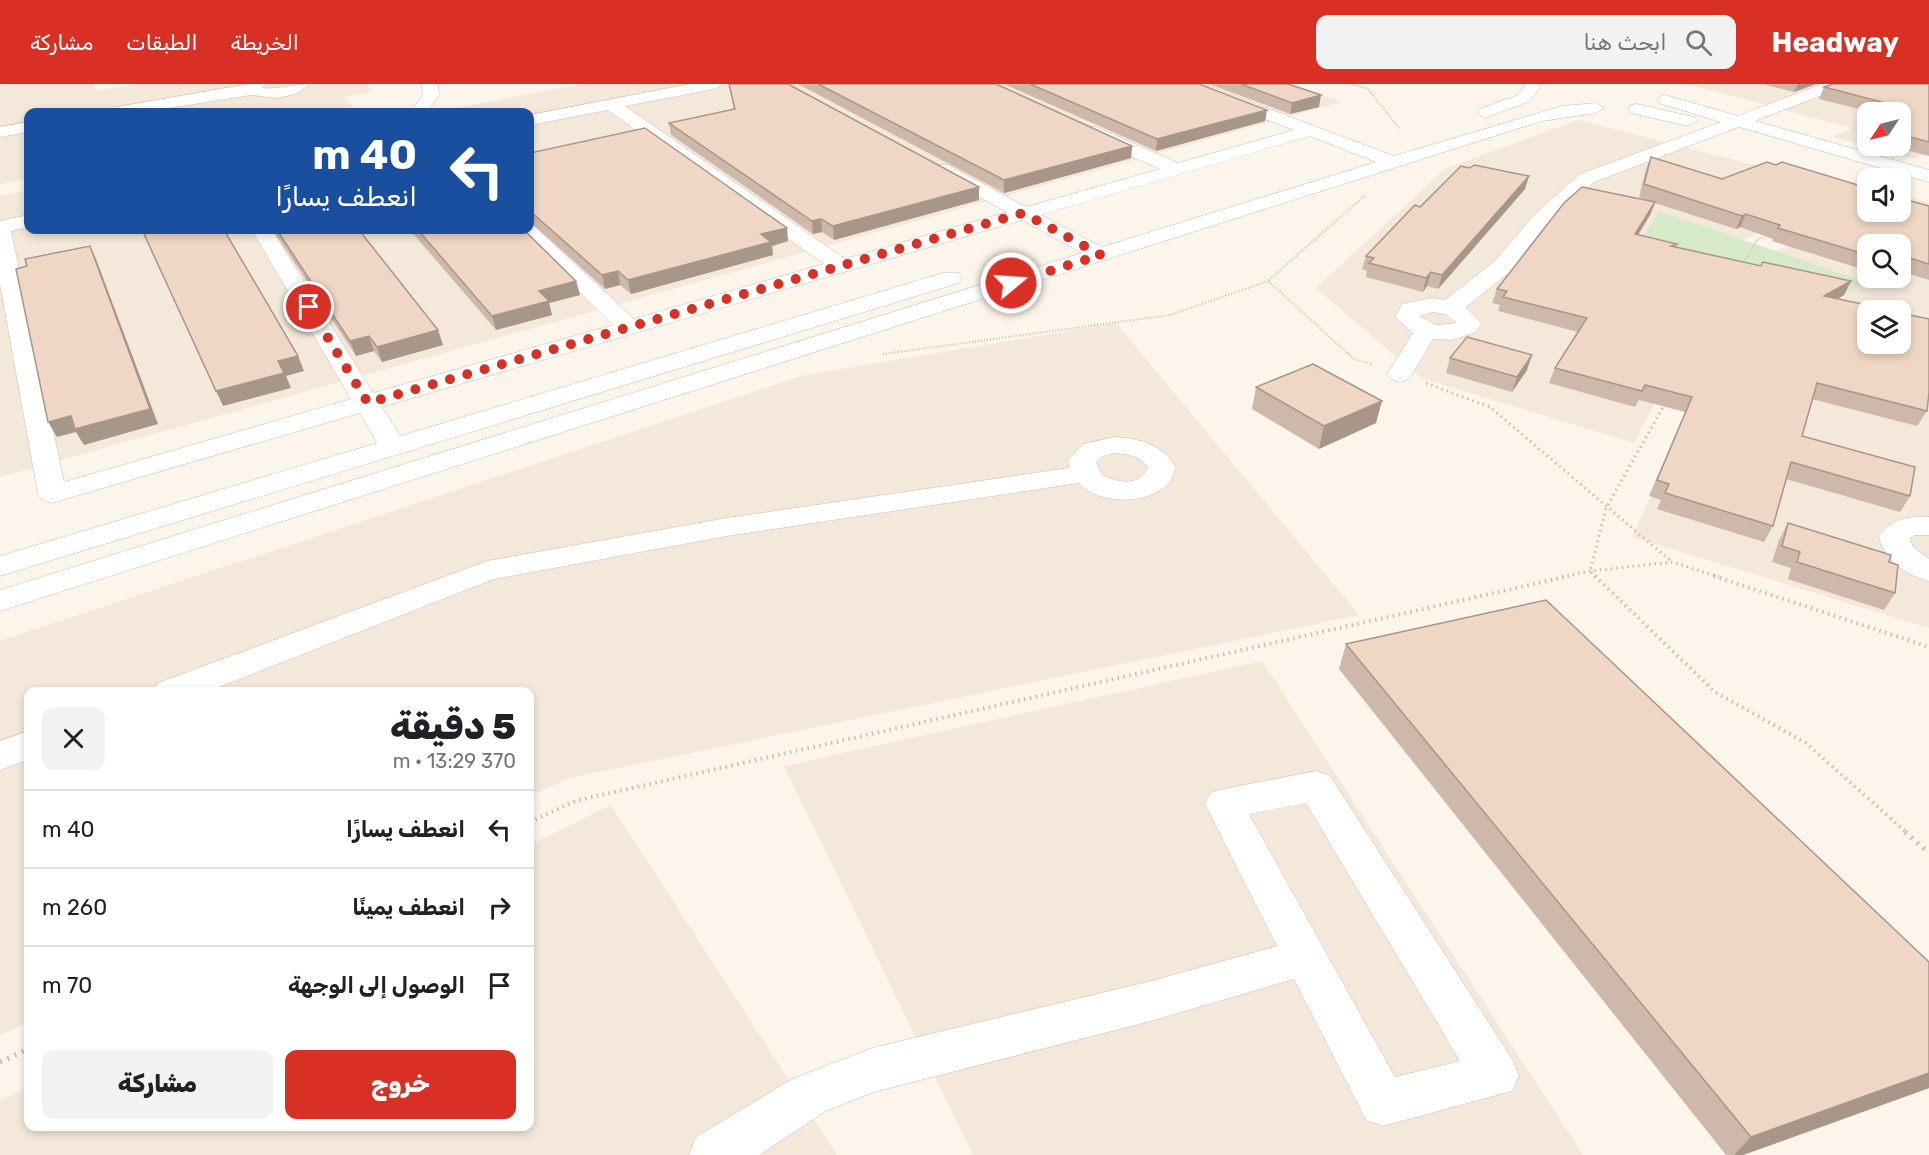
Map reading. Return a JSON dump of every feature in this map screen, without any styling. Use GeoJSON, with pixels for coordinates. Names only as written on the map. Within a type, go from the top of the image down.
{"type":"FeatureCollection","features":[{"type":"Feature","properties":{"kind":"street"},"geometry":{"type":"LineString","coordinates":[[139,108],[254,87],[274,93],[290,90],[302,84]]}},
{"type":"Feature","properties":{"kind":"street"},"geometry":{"type":"LineString","coordinates":[[422,108],[431,95],[430,84]]}},
{"type":"Feature","properties":{"kind":"street"},"geometry":{"type":"LineString","coordinates":[[534,119],[715,84]]}},
{"type":"Feature","properties":{"kind":"street"},"geometry":{"type":"LineString","coordinates":[[1188,84],[1393,162]]}},
{"type":"Feature","properties":{"kind":"street"},"geometry":{"type":"LineString","coordinates":[[1400,374],[1427,330],[1411,322],[1407,313],[1423,305],[1450,308],[1503,266],[1541,219],[1587,178],[1837,84]]}},
{"type":"Feature","properties":{"kind":"street"},"geometry":{"type":"LineString","coordinates":[[0,566],[1366,152],[1507,105],[1524,98],[1531,86],[1555,99],[1596,108]]}},
{"type":"Feature","properties":{"kind":"street"},"geometry":{"type":"LineString","coordinates":[[0,601],[1393,162],[1562,111],[1651,107],[1663,91],[1736,121],[1929,176]]}},
{"type":"Feature","properties":{"kind":"street"},"geometry":{"type":"LineString","coordinates":[[611,104],[841,266]]}},
{"type":"Feature","properties":{"kind":"street"},"geometry":{"type":"LineString","coordinates":[[1637,109],[1716,128],[1857,169]]}},
{"type":"Feature","properties":{"kind":"street"},"geometry":{"type":"LineString","coordinates":[[1070,122],[1176,169]]}},
{"type":"Feature","properties":{"kind":"street"},"geometry":{"type":"LineString","coordinates":[[0,132],[24,129]]}},
{"type":"Feature","properties":{"kind":"street"},"geometry":{"type":"LineString","coordinates":[[24,222],[0,227],[52,494],[1310,130]]}},
{"type":"Feature","properties":{"kind":"street"},"geometry":{"type":"LineString","coordinates":[[928,163],[1101,255]]}},
{"type":"Feature","properties":{"kind":"street"},"geometry":{"type":"LineString","coordinates":[[1911,184],[1929,190]]}},
{"type":"Feature","properties":{"kind":"street"},"geometry":{"type":"LineString","coordinates":[[264,234],[393,447]]}},
{"type":"Feature","properties":{"kind":"street"},"geometry":{"type":"LineString","coordinates":[[531,234],[629,327]]}},
{"type":"Feature","properties":{"kind":"street"},"geometry":{"type":"LineString","coordinates":[[183,687],[487,571],[727,527],[1083,474]]}},
{"type":"Feature","properties":{"kind":"street"},"geometry":{"type":"LineString","coordinates":[[1929,526],[1908,526],[1899,530],[1894,537],[1896,546],[1904,556],[1929,571]]}},
{"type":"Feature","properties":{"kind":"street"},"geometry":{"type":"LineString","coordinates":[[0,756],[24,747]]}},
{"type":"Feature","properties":{"kind":"street"},"geometry":{"type":"LineString","coordinates":[[1316,786],[1495,1075],[1383,1103],[1305,957],[1224,804],[1316,786]]}},
{"type":"Feature","properties":{"kind":"street"},"geometry":{"type":"LineString","coordinates":[[714,1155],[809,1095],[873,1070],[1151,1001],[1305,957]]}},
{"type":"Feature","properties":{"kind":"path"},"geometry":{"type":"LineString","coordinates":[[1352,84],[1368,89],[1399,128]]}},
{"type":"Feature","properties":{"kind":"path"},"geometry":{"type":"LineString","coordinates":[[1740,271],[1757,240],[1777,231]]}},
{"type":"Feature","properties":{"kind":"path"},"geometry":{"type":"LineString","coordinates":[[883,354],[1170,315],[1268,281]]}},
{"type":"Feature","properties":{"kind":"path"},"geometry":{"type":"LineString","coordinates":[[1590,571],[1606,508],[1670,395]]}},
{"type":"Feature","properties":{"kind":"path"},"geometry":{"type":"LineString","coordinates":[[534,820],[575,801],[1590,571],[1673,562],[1929,647]]}},
{"type":"Feature","properties":{"kind":"path"},"geometry":{"type":"LineString","coordinates":[[1590,571],[1715,692],[1806,743],[1929,853]]}},
{"type":"Feature","properties":{"kind":"path"},"geometry":{"type":"LineString","coordinates":[[0,1062],[24,1051]]}},
{"type":"Feature","properties":{"kind":"shaded area"},"geometry":{"type":"Polygon","coordinates":[[[93,84],[96,91],[138,84],[365,84],[373,92],[344,97],[354,108],[24,108],[24,179],[0,184],[0,85],[93,84]]]}},
{"type":"Feature","properties":{"kind":"shaded area"},"geometry":{"type":"Polygon","coordinates":[[[583,84],[1288,84],[1342,102],[0,477],[0,196],[24,191],[24,234],[534,234],[534,108],[455,108],[583,84]]]}},
{"type":"Feature","properties":{"kind":"shaded area"},"geometry":{"type":"Polygon","coordinates":[[[1687,84],[1929,84],[1929,153],[1915,159],[1904,156],[1911,156],[1911,102],[1857,102],[1857,144],[1832,137],[1852,128],[1687,84]]]}},
{"type":"Feature","properties":{"kind":"shaded area"},"geometry":{"type":"Polygon","coordinates":[[[1578,120],[1848,189],[1740,242],[1634,443],[1421,378],[1316,288],[1446,168],[1578,120]]]}},
{"type":"Feature","properties":{"kind":"shaded area"},"geometry":{"type":"Polygon","coordinates":[[[1911,197],[1929,203],[1929,628],[1632,537],[1758,260],[1857,212],[1857,222],[1911,222],[1911,197]]]}},
{"type":"Feature","properties":{"kind":"shaded area"},"geometry":{"type":"Polygon","coordinates":[[[1116,323],[1359,615],[570,778],[534,794],[534,687],[24,687],[24,1024],[0,1035],[0,641],[801,376],[1116,323]]]}},
{"type":"Feature","properties":{"kind":"shaded area"},"geometry":{"type":"Polygon","coordinates":[[[1262,661],[1583,1155],[973,1155],[784,766],[1262,661]]]}},
{"type":"Feature","properties":{"kind":"shaded area"},"geometry":{"type":"Polygon","coordinates":[[[611,805],[837,1155],[0,1155],[0,1101],[24,1089],[24,1131],[534,1131],[534,843],[611,805]]]}},
{"type":"Feature","properties":{"kind":"green space"},"geometry":{"type":"Polygon","coordinates":[[[1659,211],[1857,279],[1857,288],[1851,292],[1638,244],[1659,211]]]}},
{"type":"Feature","properties":{"kind":"building"},"geometry":{"type":"Polygon","coordinates":[[[729,84],[788,84],[979,187],[833,226],[821,219],[812,221],[669,123],[735,109],[729,84]]]}},
{"type":"Feature","properties":{"kind":"building"},"geometry":{"type":"Polygon","coordinates":[[[818,84],[996,84],[1132,146],[1004,180],[818,84]]]}},
{"type":"Feature","properties":{"kind":"building"},"geometry":{"type":"Polygon","coordinates":[[[1030,84],[1199,84],[1267,110],[1157,139],[1030,84]]]}},
{"type":"Feature","properties":{"kind":"building"},"geometry":{"type":"Polygon","coordinates":[[[1241,84],[1288,84],[1321,95],[1292,103],[1241,84]]]}},
{"type":"Feature","properties":{"kind":"building"},"geometry":{"type":"Polygon","coordinates":[[[1833,84],[1929,84],[1929,142],[1911,137],[1911,102],[1882,102],[1824,87],[1833,84]]]}},
{"type":"Feature","properties":{"kind":"building"},"geometry":{"type":"Polygon","coordinates":[[[645,128],[787,228],[761,234],[771,242],[628,280],[618,271],[602,275],[534,215],[534,152],[645,128]]]}},
{"type":"Feature","properties":{"kind":"building"},"geometry":{"type":"Polygon","coordinates":[[[1651,157],[1722,179],[1767,162],[1776,165],[1782,162],[1857,185],[1857,222],[1911,222],[1911,201],[1929,206],[1929,264],[1911,258],[1911,234],[1857,234],[1857,252],[1778,228],[1780,225],[1746,214],[1742,216],[1644,184],[1651,157]]]}},
{"type":"Feature","properties":{"kind":"building"},"geometry":{"type":"Polygon","coordinates":[[[1474,165],[1529,176],[1442,275],[1431,272],[1426,278],[1369,263],[1374,258],[1366,256],[1415,205],[1420,207],[1461,166],[1470,168],[1474,165]]]}},
{"type":"Feature","properties":{"kind":"building"},"geometry":{"type":"Polygon","coordinates":[[[1582,187],[1655,202],[1635,234],[1677,244],[1671,246],[1761,266],[1763,262],[1851,281],[1824,296],[1857,303],[1857,354],[1911,354],[1911,315],[1929,319],[1927,411],[1817,383],[1802,436],[1915,467],[1910,496],[1791,462],[1773,526],[1665,493],[1669,484],[1657,480],[1692,397],[1645,385],[1642,391],[1555,368],[1587,318],[1503,297],[1507,291],[1497,289],[1564,203],[1582,187]]]}},
{"type":"Feature","properties":{"kind":"building"},"geometry":{"type":"Polygon","coordinates":[[[144,234],[226,234],[298,356],[278,361],[284,373],[216,391],[144,234]]]}},
{"type":"Feature","properties":{"kind":"building"},"geometry":{"type":"Polygon","coordinates":[[[280,234],[362,234],[438,330],[377,347],[369,336],[350,341],[280,234]]]}},
{"type":"Feature","properties":{"kind":"building"},"geometry":{"type":"Polygon","coordinates":[[[421,234],[528,234],[576,281],[539,291],[549,301],[492,316],[421,234]]]}},
{"type":"Feature","properties":{"kind":"building"},"geometry":{"type":"Polygon","coordinates":[[[90,246],[150,409],[75,429],[71,416],[48,422],[16,269],[27,266],[25,259],[90,246]]]}},
{"type":"Feature","properties":{"kind":"building"},"geometry":{"type":"Polygon","coordinates":[[[1467,337],[1532,355],[1517,377],[1450,358],[1467,337]]]}},
{"type":"Feature","properties":{"kind":"building"},"geometry":{"type":"Polygon","coordinates":[[[1313,364],[1382,401],[1324,426],[1256,387],[1313,364]]]}},
{"type":"Feature","properties":{"kind":"building"},"geometry":{"type":"Polygon","coordinates":[[[1788,523],[1891,555],[1889,562],[1898,565],[1895,593],[1797,562],[1800,552],[1782,546],[1788,523]]]}},
{"type":"Feature","properties":{"kind":"building"},"geometry":{"type":"Polygon","coordinates":[[[1546,600],[1929,962],[1929,1073],[1751,1137],[1346,644],[1546,600]]]}},
{"type":"Feature","properties":{"kind":"route"},"geometry":{"type":"LineString","coordinates":[[309,307],[368,403],[1023,213],[1101,255],[1011,283]]}}]}
